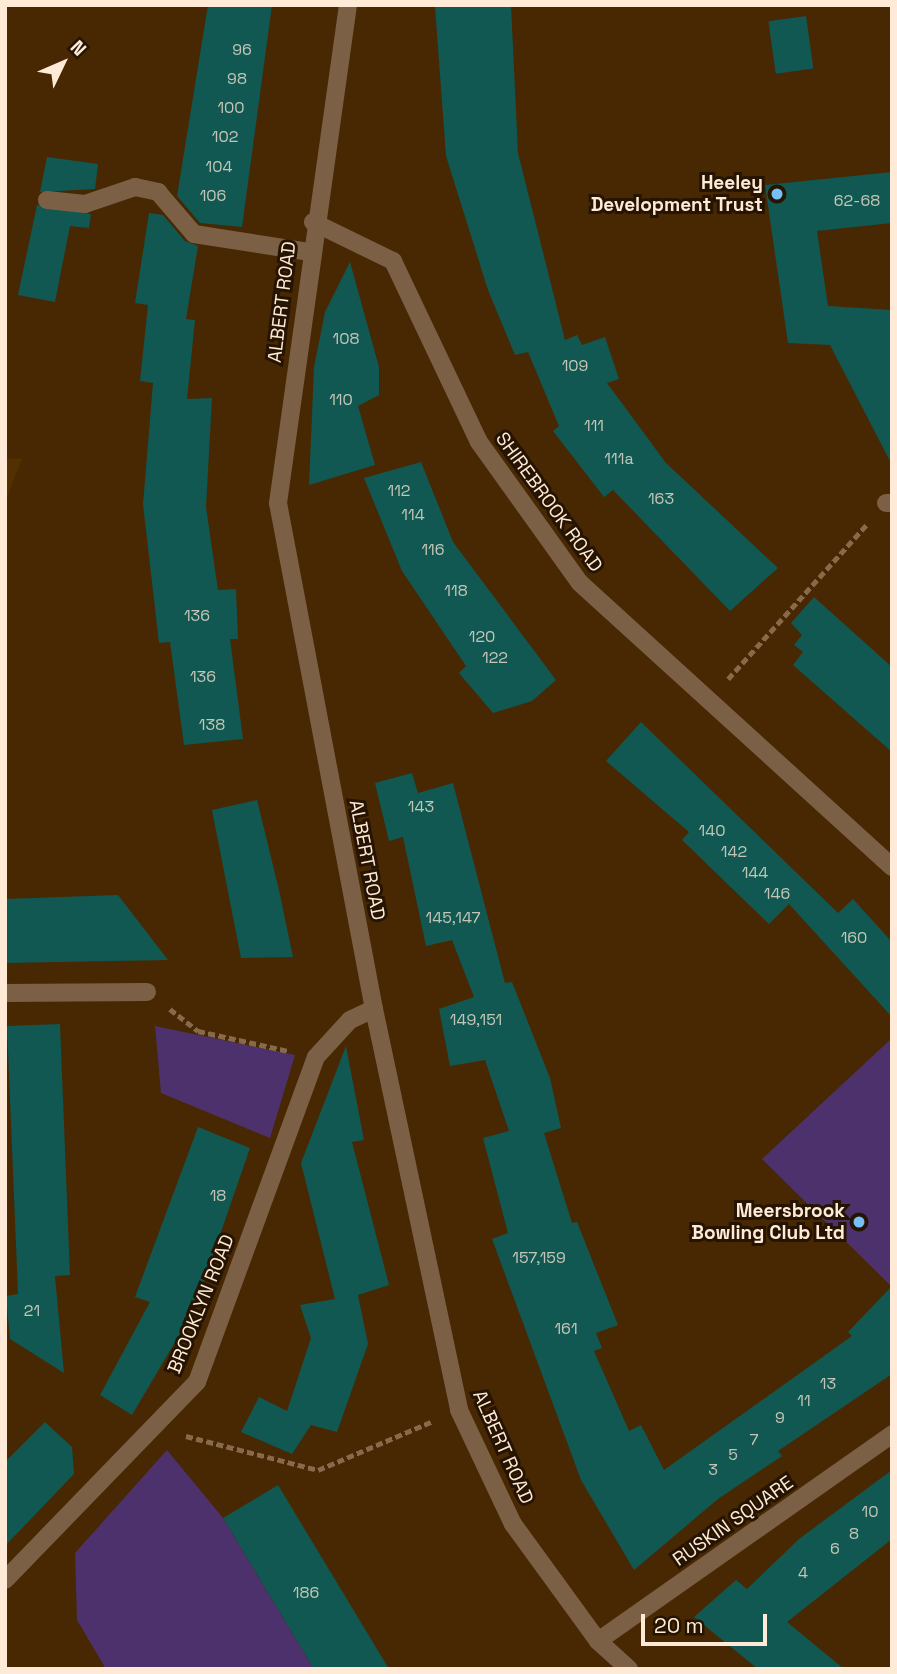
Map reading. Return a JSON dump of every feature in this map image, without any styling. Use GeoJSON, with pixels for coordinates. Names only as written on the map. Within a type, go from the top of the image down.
{"type":"FeatureCollection","features":[{"type":"Feature","properties":{"kind":"street","name":"ALBERT ROAD"},"geometry":{"type":"LineString","coordinates":[[348,5],[313,222],[278,503],[374,1009],[459,1410],[513,1524],[598,1641],[629,1669]]}},
{"type":"Feature","properties":{"kind":"street"},"geometry":{"type":"LineString","coordinates":[[47,200],[85,204],[135,187],[158,192],[194,234],[309,252]]}},
{"type":"Feature","properties":{"kind":"street","name":"SHIREBROOK ROAD"},"geometry":{"type":"LineString","coordinates":[[313,222],[393,261],[479,442],[580,583],[707,702],[892,867]]}},
{"type":"Feature","properties":{"kind":"street"},"geometry":{"type":"LineString","coordinates":[[5,993],[147,992]]}},
{"type":"Feature","properties":{"kind":"street","name":"BROOKLYN ROAD"},"geometry":{"type":"LineString","coordinates":[[5,1580],[197,1382],[316,1057],[350,1020],[374,1009]]}},
{"type":"Feature","properties":{"kind":"street","name":"RUSKIN SQUARE"},"geometry":{"type":"LineString","coordinates":[[598,1641],[892,1434]]}},
{"type":"Feature","properties":{"kind":"path"},"geometry":{"type":"LineString","coordinates":[[707,702],[889,503]]}},
{"type":"Feature","properties":{"kind":"path"},"geometry":{"type":"LineString","coordinates":[[147,992],[198,1031],[316,1057]]}},
{"type":"Feature","properties":{"kind":"path"},"geometry":{"type":"LineString","coordinates":[[154,1426],[286,1466],[318,1469],[459,1410]]}},
{"type":"Feature","properties":{"kind":"shaded area"},"geometry":{"type":"Polygon","coordinates":[[[5,458],[22,459],[5,502],[5,458]]]}},
{"type":"Feature","properties":{"kind":"shaded area"},"geometry":{"type":"Polygon","coordinates":[[[155,1026],[295,1055],[270,1138],[161,1093],[155,1026]]]}},
{"type":"Feature","properties":{"kind":"shaded area","name":"Meersbrook Bowling Club Ltd"},"geometry":{"type":"Polygon","coordinates":[[[892,1038],[892,1286],[891,1286],[762,1159],[892,1038]]]}},
{"type":"Feature","properties":{"kind":"shaded area"},"geometry":{"type":"Polygon","coordinates":[[[167,1450],[223,1518],[314,1669],[106,1669],[77,1620],[75,1553],[167,1450]]]}},
{"type":"Feature","properties":{"kind":"building"},"geometry":{"type":"Polygon","coordinates":[[[208,5],[272,5],[242,227],[200,223],[177,196],[208,5]]]}},
{"type":"Feature","properties":{"kind":"building"},"geometry":{"type":"Polygon","coordinates":[[[511,5],[518,153],[565,340],[577,335],[582,345],[605,337],[619,379],[607,383],[666,463],[778,568],[730,611],[613,490],[604,497],[553,431],[559,426],[528,352],[515,355],[488,290],[446,156],[435,7],[511,5]]]}},
{"type":"Feature","properties":{"kind":"building"},"geometry":{"type":"Polygon","coordinates":[[[806,16],[813,68],[776,74],[768,21],[806,16]]]}},
{"type":"Feature","properties":{"kind":"building"},"geometry":{"type":"Polygon","coordinates":[[[47,157],[98,164],[95,189],[40,192],[47,157]]]}},
{"type":"Feature","properties":{"kind":"building"},"geometry":{"type":"Polygon","coordinates":[[[892,172],[892,223],[817,231],[828,306],[892,310],[892,465],[830,345],[788,343],[765,185],[892,172]]]}},
{"type":"Feature","properties":{"kind":"building"},"geometry":{"type":"Polygon","coordinates":[[[37,205],[91,214],[89,228],[70,226],[55,302],[18,295],[37,205]]]}},
{"type":"Feature","properties":{"kind":"building"},"geometry":{"type":"Polygon","coordinates":[[[149,213],[163,215],[185,241],[198,246],[186,319],[195,320],[187,399],[212,398],[206,507],[218,590],[236,589],[238,639],[230,639],[243,739],[184,745],[170,642],[159,643],[143,504],[153,383],[140,381],[148,305],[135,303],[149,213]]]}},
{"type":"Feature","properties":{"kind":"building"},"geometry":{"type":"Polygon","coordinates":[[[350,262],[379,367],[379,395],[358,406],[375,465],[309,485],[314,367],[325,312],[350,262]]]}},
{"type":"Feature","properties":{"kind":"building"},"geometry":{"type":"Polygon","coordinates":[[[421,462],[453,542],[556,680],[532,701],[493,713],[459,673],[466,666],[402,571],[364,478],[421,462]]]}},
{"type":"Feature","properties":{"kind":"building"},"geometry":{"type":"Polygon","coordinates":[[[814,597],[892,667],[892,752],[793,665],[803,652],[794,645],[802,635],[791,623],[814,597]]]}},
{"type":"Feature","properties":{"kind":"building"},"geometry":{"type":"Polygon","coordinates":[[[641,722],[838,913],[853,899],[892,942],[892,1017],[789,904],[769,924],[682,840],[689,832],[606,761],[641,722]]]}},
{"type":"Feature","properties":{"kind":"building"},"geometry":{"type":"Polygon","coordinates":[[[412,773],[418,793],[453,783],[505,983],[512,982],[550,1078],[561,1128],[544,1133],[572,1223],[577,1222],[618,1325],[596,1333],[602,1348],[594,1351],[629,1431],[641,1425],[664,1470],[852,1336],[848,1332],[892,1286],[892,1374],[778,1451],[782,1456],[718,1499],[634,1570],[581,1480],[492,1239],[508,1233],[483,1138],[509,1131],[485,1060],[450,1066],[439,1009],[474,997],[452,940],[426,946],[403,837],[389,841],[375,783],[412,773]]]}},
{"type":"Feature","properties":{"kind":"building"},"geometry":{"type":"Polygon","coordinates":[[[257,800],[293,957],[241,958],[212,810],[257,800]]]}},
{"type":"Feature","properties":{"kind":"building"},"geometry":{"type":"Polygon","coordinates":[[[118,895],[168,960],[5,963],[5,899],[118,895]]]}},
{"type":"Feature","properties":{"kind":"building"},"geometry":{"type":"Polygon","coordinates":[[[60,1024],[70,1275],[55,1276],[64,1373],[10,1339],[6,1296],[18,1294],[7,1026],[60,1024]]]}},
{"type":"Feature","properties":{"kind":"building"},"geometry":{"type":"Polygon","coordinates":[[[346,1046],[364,1140],[352,1142],[389,1285],[358,1295],[368,1344],[337,1432],[311,1425],[292,1454],[241,1432],[259,1397],[287,1411],[311,1338],[300,1305],[335,1299],[301,1163],[346,1046]]]}},
{"type":"Feature","properties":{"kind":"building"},"geometry":{"type":"Polygon","coordinates":[[[198,1127],[250,1148],[194,1310],[132,1415],[100,1395],[150,1302],[135,1297],[198,1127]]]}},
{"type":"Feature","properties":{"kind":"building"},"geometry":{"type":"Polygon","coordinates":[[[45,1422],[72,1447],[74,1474],[5,1546],[5,1462],[45,1422]]]}},
{"type":"Feature","properties":{"kind":"building"},"geometry":{"type":"Polygon","coordinates":[[[892,1470],[892,1539],[787,1622],[844,1669],[758,1669],[694,1617],[736,1580],[747,1589],[799,1539],[892,1470]]]}},
{"type":"Feature","properties":{"kind":"building"},"geometry":{"type":"Polygon","coordinates":[[[278,1485],[389,1669],[314,1669],[223,1518],[278,1485]]]}},
{"type":"Feature","properties":{"kind":"place","name":"Heeley Development Trust"},"geometry":{"type":"Point","coordinates":[777,194]}},
{"type":"Feature","properties":{"kind":"place","name":"Meersbrook Bowling Club Ltd"},"geometry":{"type":"Point","coordinates":[859,1222]}}]}
